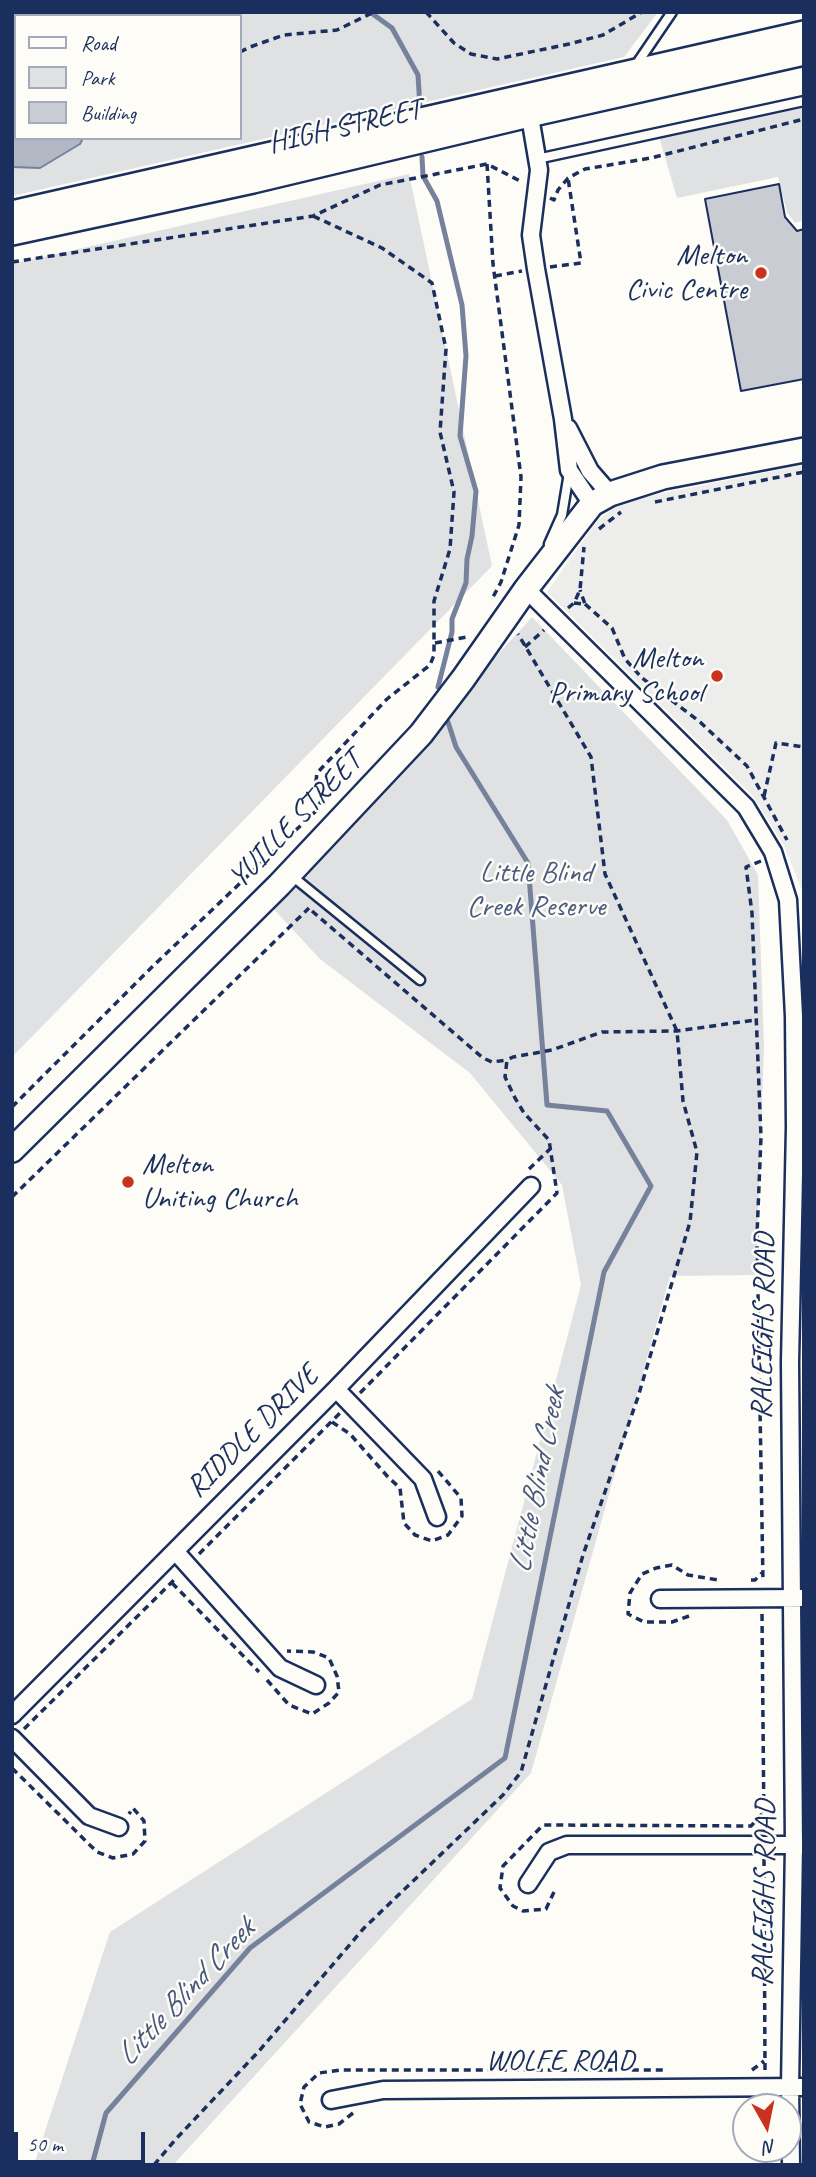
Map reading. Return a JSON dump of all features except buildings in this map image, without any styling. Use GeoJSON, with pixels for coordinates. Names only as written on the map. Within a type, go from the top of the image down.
{"type":"FeatureCollection","features":[{"type":"Feature","properties":{"kind":"main road","name":"HIGH STREET"},"geometry":{"type":"LineString","coordinates":[[12,233],[253,181],[528,106],[631,73],[804,33]]}},
{"type":"Feature","properties":{"kind":"main road","name":"HIGH STREET"},"geometry":{"type":"LineString","coordinates":[[12,213],[528,106],[650,88],[804,53]]}},
{"type":"Feature","properties":{"kind":"main road"},"geometry":{"type":"LineString","coordinates":[[610,502],[663,477],[804,450]]}},
{"type":"Feature","properties":{"kind":"main road","name":"YUILLE STREET"},"geometry":{"type":"LineString","coordinates":[[12,1150],[290,873],[421,734],[550,558],[610,502]]}},
{"type":"Feature","properties":{"kind":"street"},"geometry":{"type":"LineString","coordinates":[[528,106],[539,170],[531,235],[564,419],[569,470],[610,502]]}},
{"type":"Feature","properties":{"kind":"street"},"geometry":{"type":"LineString","coordinates":[[564,419],[590,471],[610,502]]}},
{"type":"Feature","properties":{"kind":"street","name":"RALEIGHS ROAD"},"geometry":{"type":"LineString","coordinates":[[521,597],[556,619],[746,807],[773,852],[788,900],[800,1127],[797,1362],[797,2087],[791,2165]]}},
{"type":"Feature","properties":{"kind":"street","name":"RIDDLE DRIVE"},"geometry":{"type":"LineString","coordinates":[[12,1715],[336,1389],[531,1186]]}},
{"type":"Feature","properties":{"kind":"street"},"geometry":{"type":"LineString","coordinates":[[336,1389],[423,1479],[438,1517]]}},
{"type":"Feature","properties":{"kind":"street"},"geometry":{"type":"LineString","coordinates":[[175,1551],[280,1668],[316,1685]]}},
{"type":"Feature","properties":{"kind":"street"},"geometry":{"type":"LineString","coordinates":[[660,1599],[798,1598]]}},
{"type":"Feature","properties":{"kind":"street"},"geometry":{"type":"LineString","coordinates":[[12,1738],[89,1815],[119,1827]]}},
{"type":"Feature","properties":{"kind":"street"},"geometry":{"type":"LineString","coordinates":[[528,1884],[549,1852],[567,1845],[799,1845]]}},
{"type":"Feature","properties":{"kind":"street","name":"WOLFE ROAD"},"geometry":{"type":"LineString","coordinates":[[331,2100],[383,2090],[797,2087]]}},
{"type":"Feature","properties":{"kind":"lane"},"geometry":{"type":"LineString","coordinates":[[650,88],[631,73],[672,12]]}},
{"type":"Feature","properties":{"kind":"lane"},"geometry":{"type":"LineString","coordinates":[[537,159],[804,101]]}},
{"type":"Feature","properties":{"kind":"lane"},"geometry":{"type":"LineString","coordinates":[[550,558],[549,543],[562,515],[569,470]]}},
{"type":"Feature","properties":{"kind":"lane"},"geometry":{"type":"LineString","coordinates":[[290,873],[420,980]]}},
{"type":"Feature","properties":{"kind":"path"},"geometry":{"type":"LineString","coordinates":[[242,51],[284,35],[337,30],[374,12]]}},
{"type":"Feature","properties":{"kind":"path"},"geometry":{"type":"LineString","coordinates":[[426,12],[454,43],[471,54],[497,59],[603,35],[642,12]]}},
{"type":"Feature","properties":{"kind":"path"},"geometry":{"type":"LineString","coordinates":[[495,276],[581,263],[568,178],[585,169],[651,158],[804,119]]}},
{"type":"Feature","properties":{"kind":"path"},"geometry":{"type":"LineString","coordinates":[[487,164],[495,276],[521,477],[519,525],[501,582]]}},
{"type":"Feature","properties":{"kind":"path"},"geometry":{"type":"LineString","coordinates":[[12,262],[313,216],[380,185],[465,167],[487,164],[537,190]]}},
{"type":"Feature","properties":{"kind":"path"},"geometry":{"type":"LineString","coordinates":[[12,1107],[150,968],[318,808],[322,797],[316,781],[317,773],[387,699],[430,665],[434,655],[434,601],[450,549],[454,492],[440,432],[446,349],[432,283],[382,248],[313,216]]}},
{"type":"Feature","properties":{"kind":"path"},"geometry":{"type":"LineString","coordinates":[[654,502],[804,472]]}},
{"type":"Feature","properties":{"kind":"path"},"geometry":{"type":"LineString","coordinates":[[596,531],[610,502]]}},
{"type":"Feature","properties":{"kind":"path"},"geometry":{"type":"LineString","coordinates":[[525,647],[574,603],[580,590],[585,539]]}},
{"type":"Feature","properties":{"kind":"path"},"geometry":{"type":"LineString","coordinates":[[574,603],[585,604],[580,590]]}},
{"type":"Feature","properties":{"kind":"path"},"geometry":{"type":"LineString","coordinates":[[154,2165],[252,2059],[364,1928],[503,1796],[521,1772],[583,1555],[638,1397],[690,1222],[697,1152],[683,1101],[677,1031],[605,874],[591,757],[513,626],[521,597]]}},
{"type":"Feature","properties":{"kind":"path"},"geometry":{"type":"LineString","coordinates":[[435,643],[463,639]]}},
{"type":"Feature","properties":{"kind":"path"},"geometry":{"type":"LineString","coordinates":[[764,796],[776,743],[804,747]]}},
{"type":"Feature","properties":{"kind":"path"},"geometry":{"type":"LineString","coordinates":[[12,1197],[309,908],[483,1058],[492,1062],[507,1060]]}},
{"type":"Feature","properties":{"kind":"path"},"geometry":{"type":"LineString","coordinates":[[513,1057],[552,1050],[602,1032],[677,1031],[755,1020],[761,1137],[757,1235],[765,2087]]}},
{"type":"Feature","properties":{"kind":"shaded area"},"geometry":{"type":"Polygon","coordinates":[[[12,39],[14,140],[82,140],[80,144],[40,168],[12,167],[12,39]]]}},
{"type":"Feature","properties":{"kind":"shaded area","name":"Melton Primary School"},"geometry":{"type":"Polygon","coordinates":[[[804,465],[804,895],[784,846],[753,796],[547,592],[597,521],[623,501],[804,465]]]}},
{"type":"Feature","properties":{"kind":"green space"},"geometry":{"type":"Polygon","coordinates":[[[12,12],[658,12],[624,57],[12,196],[12,12]]]}},
{"type":"Feature","properties":{"kind":"green space"},"geometry":{"type":"Polygon","coordinates":[[[804,108],[804,220],[795,223],[787,212],[778,177],[677,198],[659,137],[804,108]]]}},
{"type":"Feature","properties":{"kind":"green space"},"geometry":{"type":"Polygon","coordinates":[[[409,174],[492,566],[12,1057],[12,264],[409,174]]]}},
{"type":"Feature","properties":{"kind":"green space","name":"Little Blind Creek Reserve"},"geometry":{"type":"Polygon","coordinates":[[[532,617],[727,820],[758,875],[764,1046],[756,1275],[670,1276],[531,1773],[173,2165],[34,2165],[110,1932],[472,1699],[581,1285],[562,1185],[470,1073],[320,959],[270,905],[532,617]]]}},
{"type":"Feature","properties":{"kind":"waterway"},"geometry":{"type":"LineString","coordinates":[[120,12],[125,14]]}},
{"type":"Feature","properties":{"kind":"waterway"},"geometry":{"type":"LineString","coordinates":[[146,14],[151,12]]}},
{"type":"Feature","properties":{"kind":"waterway","name":"Little Blind Creek"},"geometry":{"type":"LineString","coordinates":[[370,12],[392,28],[418,75],[420,108]]}},
{"type":"Feature","properties":{"kind":"waterway","name":"Little Blind Creek"},"geometry":{"type":"LineString","coordinates":[[422,157],[423,176],[437,201],[462,305],[466,356],[460,436],[476,491],[466,583],[452,619],[452,632],[438,687]]}},
{"type":"Feature","properties":{"kind":"waterway","name":"Little Blind Creek"},"geometry":{"type":"LineString","coordinates":[[92,2165],[106,2113],[250,1948],[505,1758],[604,1272],[651,1186],[607,1111],[547,1105],[528,863],[456,747],[448,722]]}},
{"type":"Feature","properties":{"kind":"place","name":"Melton Civic Centre"},"geometry":{"type":"Point","coordinates":[761,273]}},
{"type":"Feature","properties":{"kind":"place","name":"Melton Primary School"},"geometry":{"type":"Point","coordinates":[717,676]}},
{"type":"Feature","properties":{"kind":"place","name":"Melton Uniting Church"},"geometry":{"type":"Point","coordinates":[128,1182]}}]}
